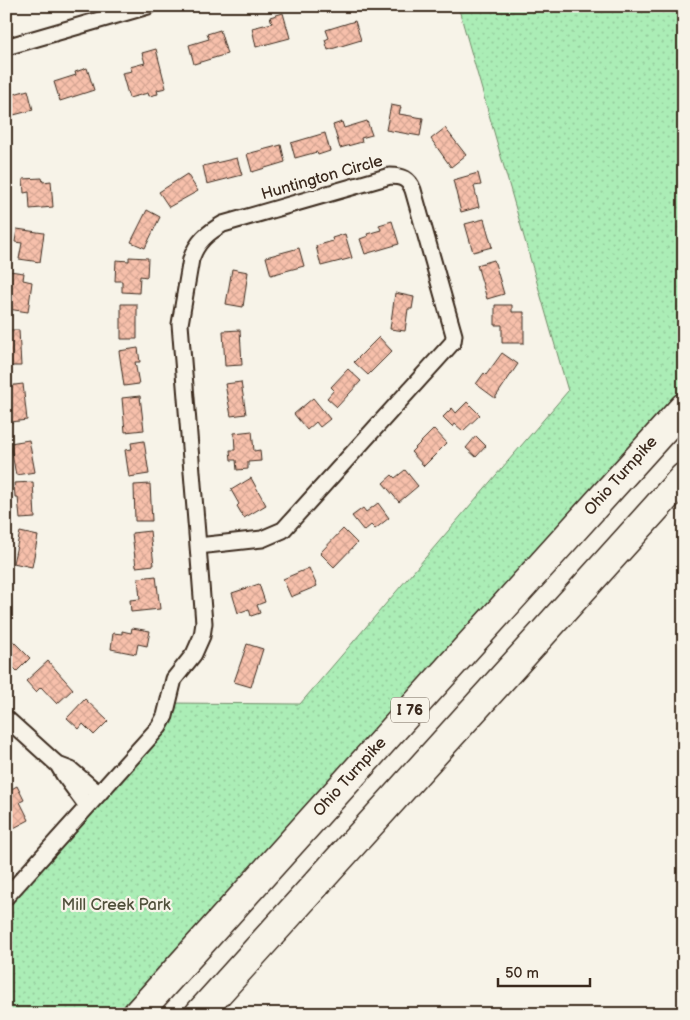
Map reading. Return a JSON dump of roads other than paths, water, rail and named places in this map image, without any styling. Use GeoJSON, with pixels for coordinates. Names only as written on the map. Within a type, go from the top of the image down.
{"type":"FeatureCollection","features":[{"type":"Feature","properties":{"kind":"highway","name":"Ohio Turnpike"},"geometry":{"type":"LineString","coordinates":[[137,1014],[684,407]]}},
{"type":"Feature","properties":{"kind":"highway"},"geometry":{"type":"LineString","coordinates":[[199,1014],[684,477]]}},
{"type":"Feature","properties":{"kind":"street"},"geometry":{"type":"LineString","coordinates":[[6,47],[148,6]]}},
{"type":"Feature","properties":{"kind":"street","name":"Huntington Circle"},"geometry":{"type":"LineString","coordinates":[[6,896],[159,727],[165,716],[174,679],[200,645],[204,623],[180,324],[191,259],[200,240],[211,230],[223,224],[390,176],[406,179],[414,190],[454,334],[452,342],[283,530],[262,539],[198,546]]}},
{"type":"Feature","properties":{"kind":"street"},"geometry":{"type":"LineString","coordinates":[[6,718],[58,765],[87,806]]}},
{"type":"Feature","properties":{"kind":"street"},"geometry":{"type":"LineString","coordinates":[[58,765],[71,770],[99,794]]}},
{"type":"Feature","properties":{"kind":"park label","name":"Mill Creek Park"},"geometry":{"type":"Point","coordinates":[116,905]}}]}
